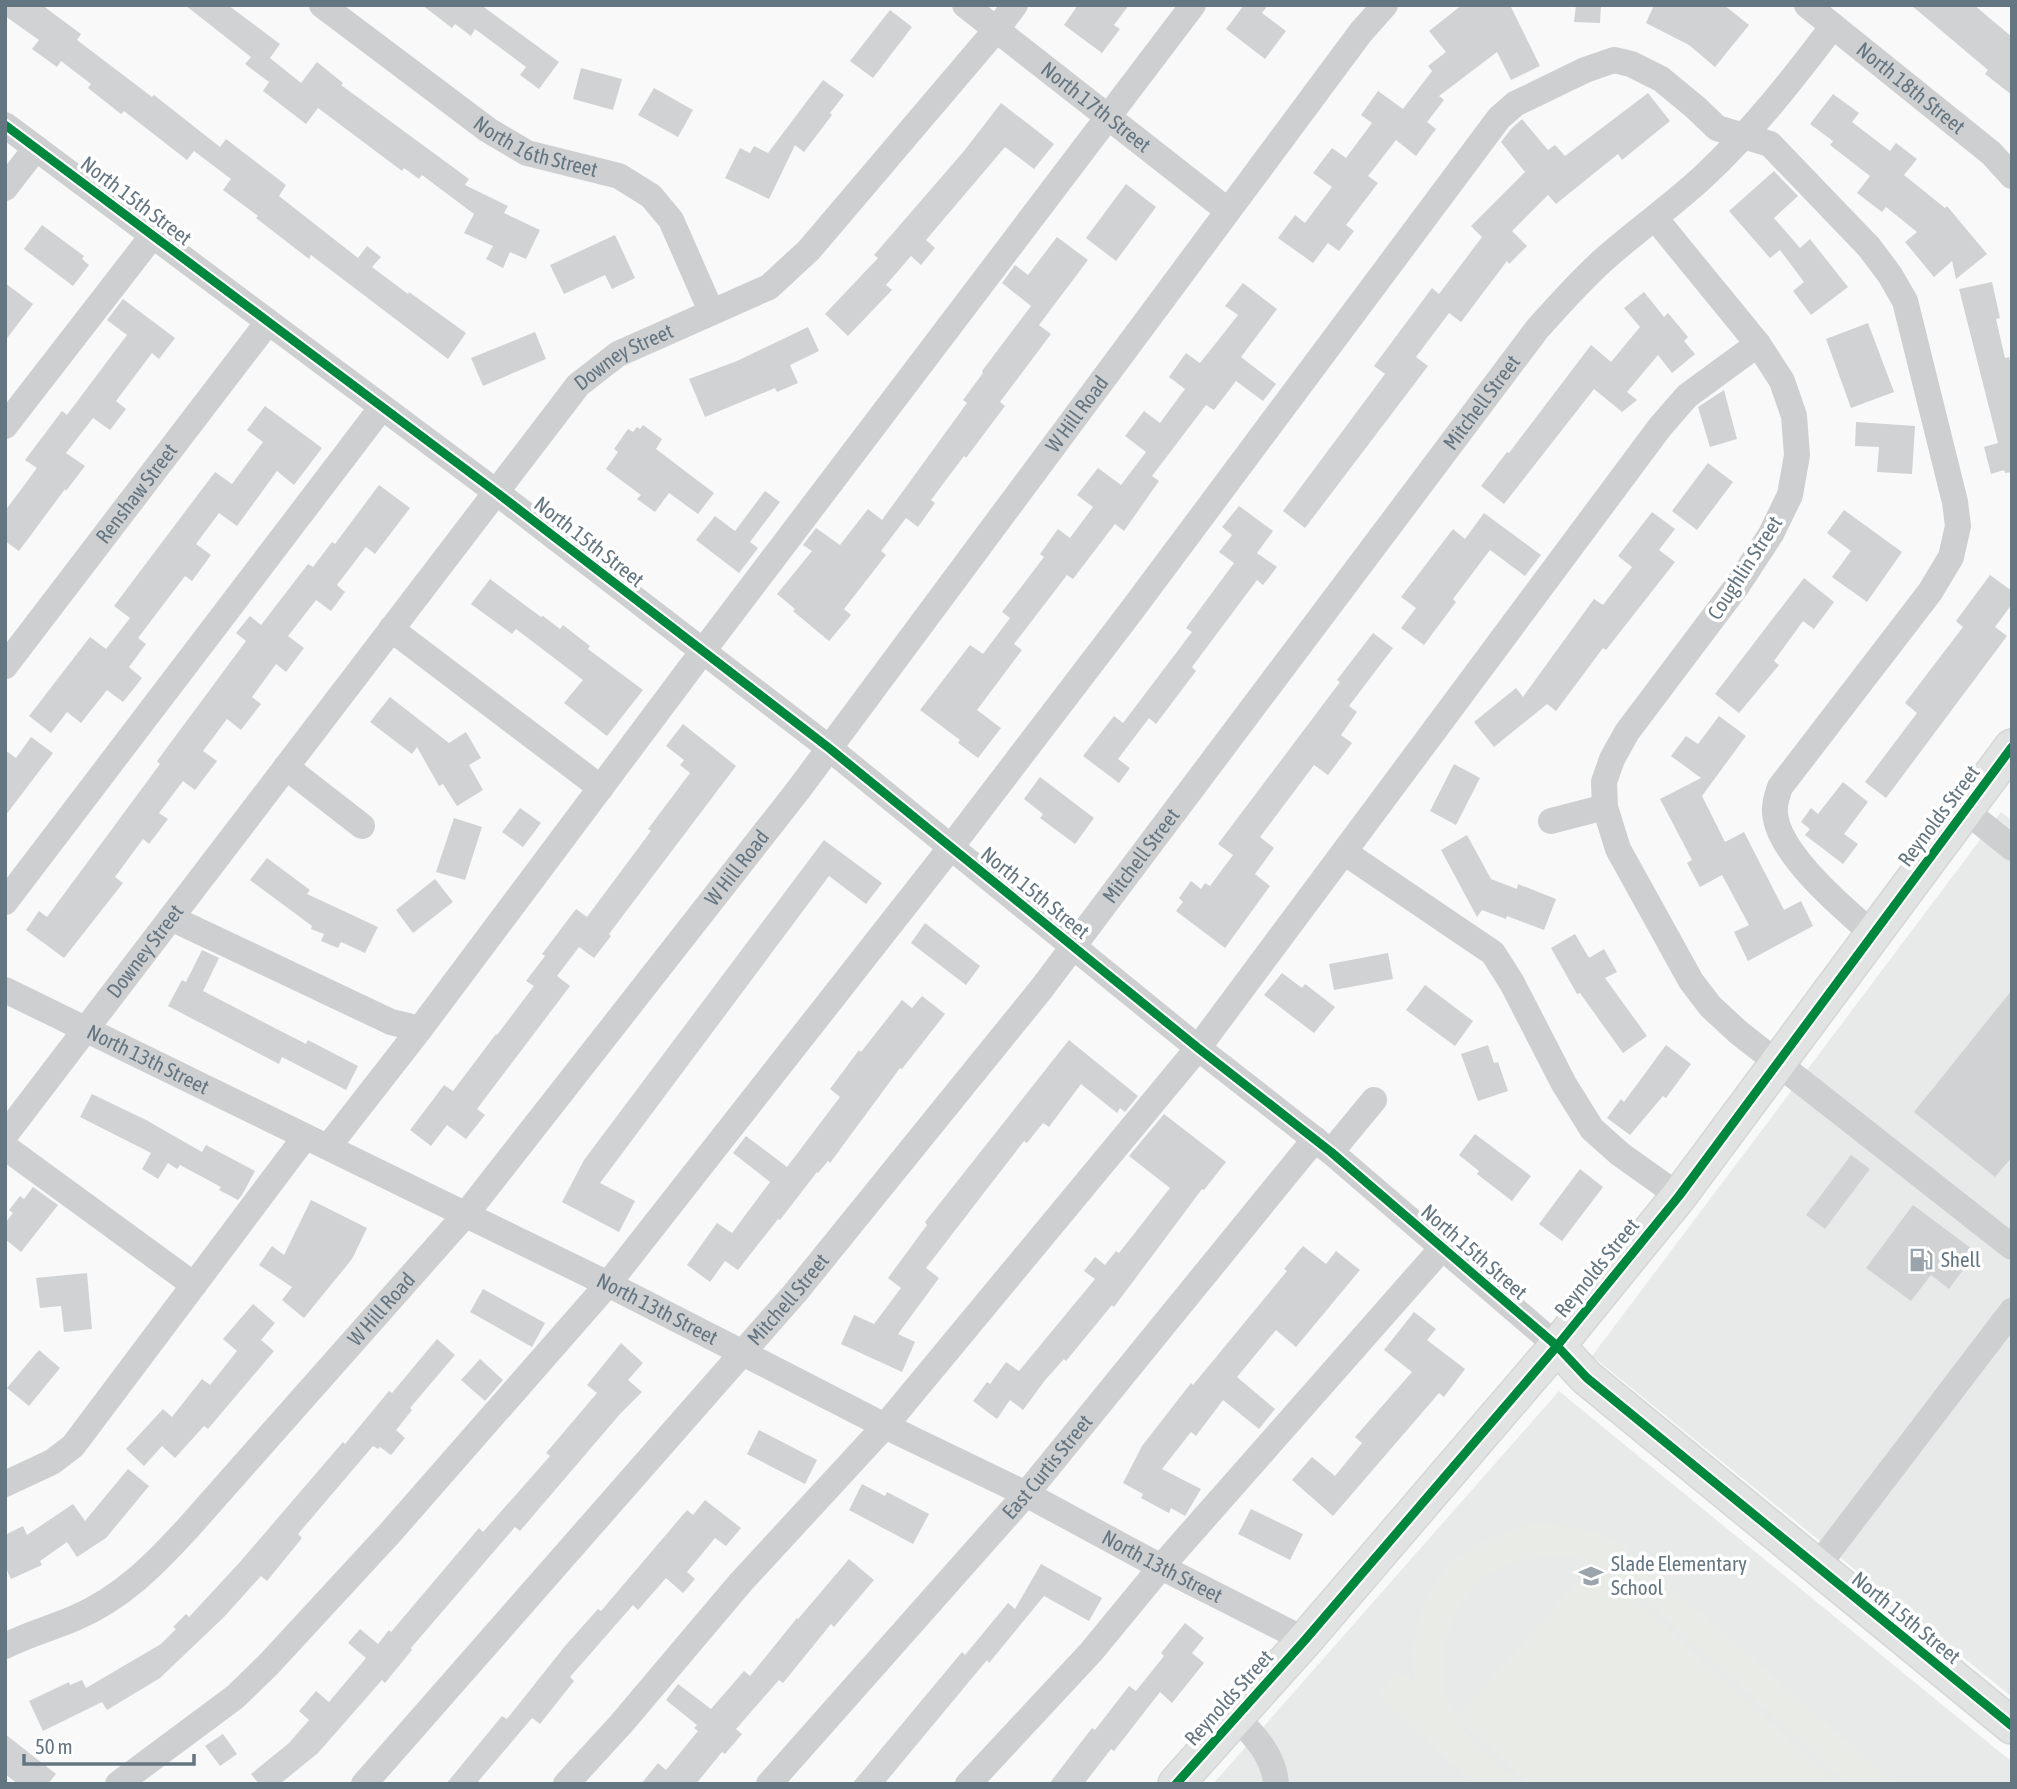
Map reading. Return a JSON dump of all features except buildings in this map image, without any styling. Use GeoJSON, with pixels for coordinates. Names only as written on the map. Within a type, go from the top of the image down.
{"type":"FeatureCollection","features":[{"type":"Feature","properties":{"kind":"main road","name":"Reynolds Street"},"geometry":{"type":"LineString","coordinates":[[1176,1784],[1305,1640],[1557,1346],[1679,1196],[2012,747]]}},
{"type":"Feature","properties":{"kind":"main road","name":"North 15th Street"},"geometry":{"type":"LineString","coordinates":[[1557,1346],[1587,1378],[2012,1727]]}},
{"type":"Feature","properties":{"kind":"street","name":"North 16th Street"},"geometry":{"type":"LineString","coordinates":[[322,5],[488,130],[527,153],[619,176],[651,196],[671,220],[712,311]]}},
{"type":"Feature","properties":{"kind":"street","name":"North 17th Street"},"geometry":{"type":"LineString","coordinates":[[965,5],[1227,209]]}},
{"type":"Feature","properties":{"kind":"street","name":"Downey Street"},"geometry":{"type":"LineString","coordinates":[[5,1135],[578,385],[618,354],[769,287],[809,250],[1015,5]]}},
{"type":"Feature","properties":{"kind":"street"},"geometry":{"type":"LineString","coordinates":[[5,1484],[52,1462],[73,1446],[194,1285],[317,1142],[420,1029],[1193,5]]}},
{"type":"Feature","properties":{"kind":"street","name":"W Hill Road"},"geometry":{"type":"LineString","coordinates":[[5,1646],[77,1617],[113,1598],[146,1572],[466,1214],[829,748],[1227,209],[1361,32],[1385,5]]}},
{"type":"Feature","properties":{"kind":"street","name":"North 18th Street"},"geometry":{"type":"LineString","coordinates":[[1807,5],[1991,153],[2012,176]]}},
{"type":"Feature","properties":{"kind":"street","name":"Mitchell Street"},"geometry":{"type":"LineString","coordinates":[[364,1784],[804,1283],[1074,947],[1538,328],[1608,256],[1702,178],[1746,136],[1787,88],[1833,26]]}},
{"type":"Feature","properties":{"kind":"street"},"geometry":{"type":"LineString","coordinates":[[118,1784],[235,1697],[268,1665],[389,1534],[608,1284],[951,847],[1499,118],[1515,104],[1585,70],[1614,60],[1631,64],[1661,79],[1717,128],[1770,144],[1851,228],[1891,275],[1905,300],[1955,502],[1958,526],[1951,556],[1930,592],[1780,786],[1775,809],[1780,832],[1812,879],[1873,934]]}},
{"type":"Feature","properties":{"kind":"street","name":"North 15th Street"},"geometry":{"type":"LineString","coordinates":[[5,125],[496,492],[829,748],[1198,1048],[1323,1146],[1557,1346]]}},
{"type":"Feature","properties":{"kind":"street"},"geometry":{"type":"LineString","coordinates":[[5,188],[36,148]]}},
{"type":"Feature","properties":{"kind":"street","name":"Coughlin Street"},"geometry":{"type":"LineString","coordinates":[[1655,218],[1758,344],[1783,381],[1794,416],[1797,455],[1790,495],[1772,534],[1737,586],[1627,732],[1612,758],[1604,782],[1605,807],[1618,849],[1691,981],[1710,1006],[1738,1032],[2012,1247]]}},
{"type":"Feature","properties":{"kind":"street"},"geometry":{"type":"LineString","coordinates":[[5,426],[153,235]]}},
{"type":"Feature","properties":{"kind":"street","name":"Renshaw Street"},"geometry":{"type":"LineString","coordinates":[[5,666],[268,322]]}},
{"type":"Feature","properties":{"kind":"street"},"geometry":{"type":"LineString","coordinates":[[566,1784],[621,1724],[741,1582],[885,1426],[1198,1048],[1660,428],[1687,396],[1758,344]]}},
{"type":"Feature","properties":{"kind":"street"},"geometry":{"type":"LineString","coordinates":[[5,902],[382,407]]}},
{"type":"Feature","properties":{"kind":"street"},"geometry":{"type":"LineString","coordinates":[[391,629],[601,788]]}},
{"type":"Feature","properties":{"kind":"street"},"geometry":{"type":"LineString","coordinates":[[286,767],[362,826]]}},
{"type":"Feature","properties":{"kind":"street"},"geometry":{"type":"LineString","coordinates":[[1551,821],[1605,807]]}},
{"type":"Feature","properties":{"kind":"street"},"geometry":{"type":"LineString","coordinates":[[1965,810],[2012,848]]}},
{"type":"Feature","properties":{"kind":"street"},"geometry":{"type":"LineString","coordinates":[[1344,852],[1493,953],[1512,983],[1564,1084],[1592,1129],[1620,1154],[1679,1196]]}},
{"type":"Feature","properties":{"kind":"street"},"geometry":{"type":"LineString","coordinates":[[171,918],[391,1022],[420,1029]]}},
{"type":"Feature","properties":{"kind":"street","name":"North 13th Street"},"geometry":{"type":"LineString","coordinates":[[5,990],[608,1284],[885,1426],[1026,1494],[1305,1640]]}},
{"type":"Feature","properties":{"kind":"street"},"geometry":{"type":"LineString","coordinates":[[1323,1146],[1374,1100]]}},
{"type":"Feature","properties":{"kind":"street","name":"East Curtis Street"},"geometry":{"type":"LineString","coordinates":[[769,1784],[1026,1494],[1323,1146]]}},
{"type":"Feature","properties":{"kind":"street"},"geometry":{"type":"LineString","coordinates":[[5,1147],[194,1285]]}},
{"type":"Feature","properties":{"kind":"street"},"geometry":{"type":"LineString","coordinates":[[968,1784],[1091,1652],[1161,1567],[1443,1247]]}},
{"type":"Feature","properties":{"kind":"street"},"geometry":{"type":"LineString","coordinates":[[1816,1568],[2012,1311]]}},
{"type":"Feature","properties":{"kind":"street"},"geometry":{"type":"LineString","coordinates":[[1236,1717],[1261,1743],[1275,1771],[1276,1784]]}},
{"type":"Feature","properties":{"kind":"shaded area"},"geometry":{"type":"Polygon","coordinates":[[[2001,812],[2012,821],[2012,1697],[1592,1356],[2001,812]]]}},
{"type":"Feature","properties":{"kind":"shaded area","name":"Slade Elementary School"},"geometry":{"type":"Polygon","coordinates":[[[1559,1391],[2012,1762],[2012,1784],[1213,1784],[1559,1391]]]}},
{"type":"Feature","properties":{"kind":"shaded area"},"geometry":{"type":"Polygon","coordinates":[[[1533,1524],[1566,1526],[1619,1541],[1896,1784],[1848,1784],[1623,1580],[1597,1565],[1838,1784],[1530,1784],[1459,1721],[1478,1746],[1521,1784],[1475,1784],[1376,1695],[1397,1671],[1415,1683],[1413,1653],[1418,1622],[1430,1593],[1447,1567],[1475,1545],[1533,1524]],[[1574,1557],[1520,1561],[1484,1578],[1469,1593],[1457,1612],[1444,1653],[1448,1697],[1456,1717],[1593,1564],[1574,1557]]]}},
{"type":"Feature","properties":{"kind":"cycle path"},"geometry":{"type":"LineString","coordinates":[[5,125],[496,492],[829,748],[1198,1048],[1331,1152],[1557,1346],[1587,1378],[2012,1726]]}},
{"type":"Feature","properties":{"kind":"cycle path"},"geometry":{"type":"LineString","coordinates":[[1176,1784],[1305,1640],[1557,1346],[1679,1196],[2012,747]]}},
{"type":"Feature","properties":{"kind":"place","name":"Shell"},"geometry":{"type":"Point","coordinates":[1921,1260]}},
{"type":"Feature","properties":{"kind":"place","name":"Slade Elementary School"},"geometry":{"type":"Point","coordinates":[1591,1576]}}]}
